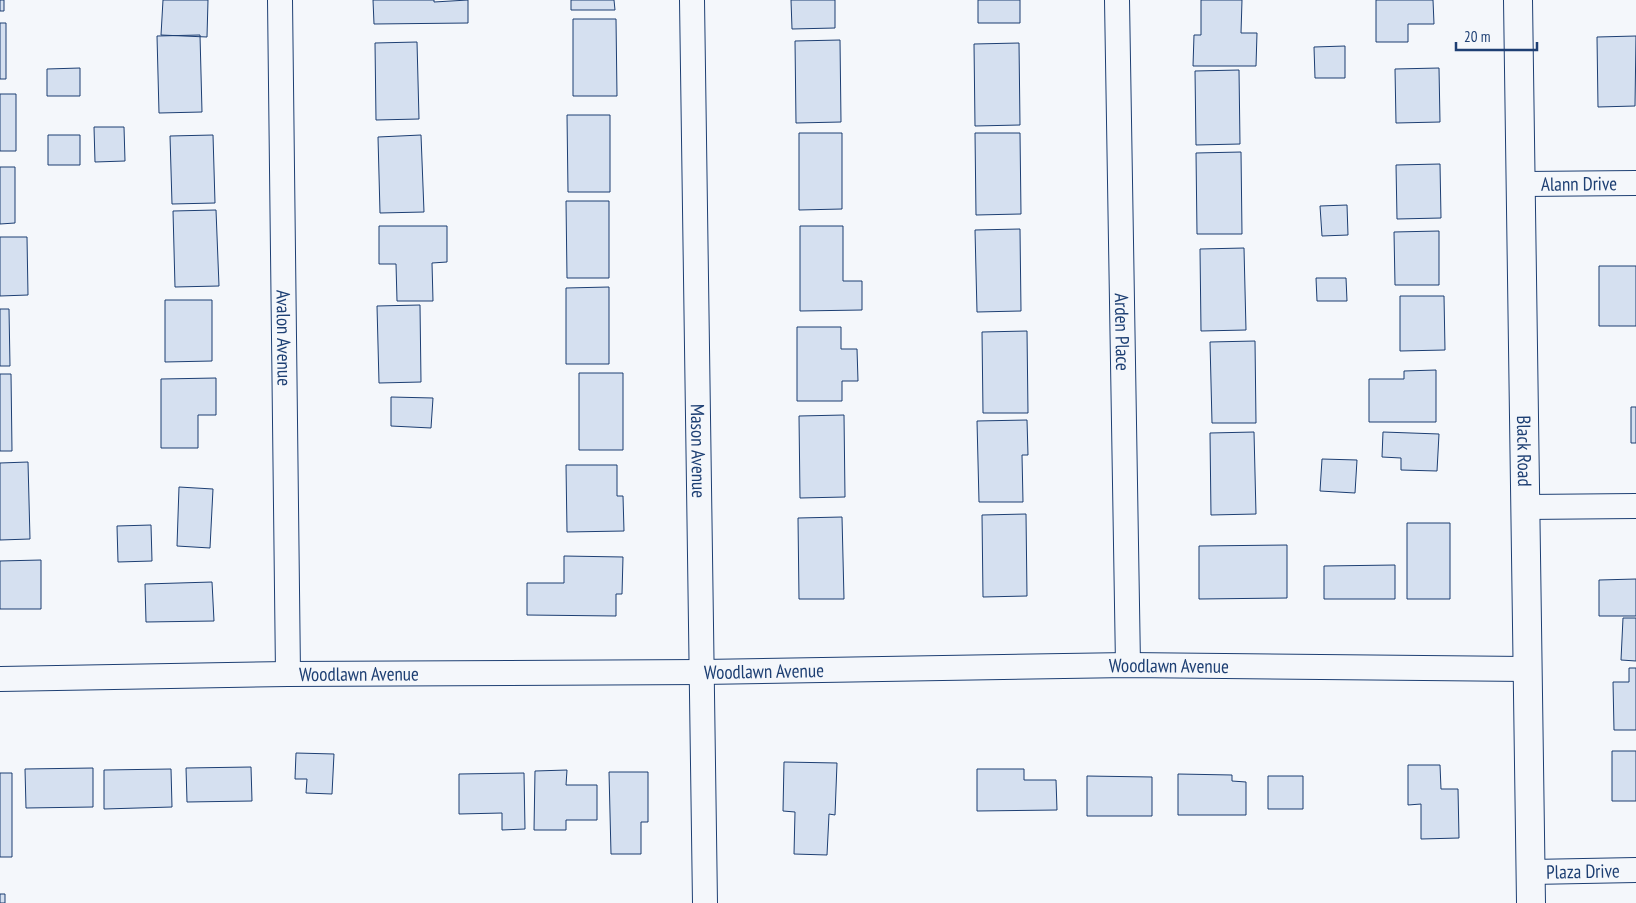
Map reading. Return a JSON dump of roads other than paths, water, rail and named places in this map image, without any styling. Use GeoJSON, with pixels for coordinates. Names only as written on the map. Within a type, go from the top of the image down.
{"type":"FeatureCollection","features":[{"type":"Feature","properties":{"kind":"main road","name":"Black Road"},"geometry":{"type":"LineString","coordinates":[[1518,0],[1532,903]]}},
{"type":"Feature","properties":{"kind":"street","name":"Avalon Avenue"},"geometry":{"type":"LineString","coordinates":[[280,0],[288,674]]}},
{"type":"Feature","properties":{"kind":"street","name":"Mason Avenue"},"geometry":{"type":"LineString","coordinates":[[692,0],[705,903]]}},
{"type":"Feature","properties":{"kind":"street","name":"Arden Place"},"geometry":{"type":"LineString","coordinates":[[1117,0],[1128,665]]}},
{"type":"Feature","properties":{"kind":"street","name":"Alann Drive"},"geometry":{"type":"LineString","coordinates":[[1520,184],[1636,183]]}},
{"type":"Feature","properties":{"kind":"street"},"geometry":{"type":"LineString","coordinates":[[1525,507],[1636,506]]}},
{"type":"Feature","properties":{"kind":"street","name":"Woodlawn Avenue"},"geometry":{"type":"LineString","coordinates":[[0,679],[288,674],[702,672],[1128,665],[1528,669]]}},
{"type":"Feature","properties":{"kind":"street","name":"Plaza Drive"},"geometry":{"type":"LineString","coordinates":[[1531,872],[1636,870]]}}]}
